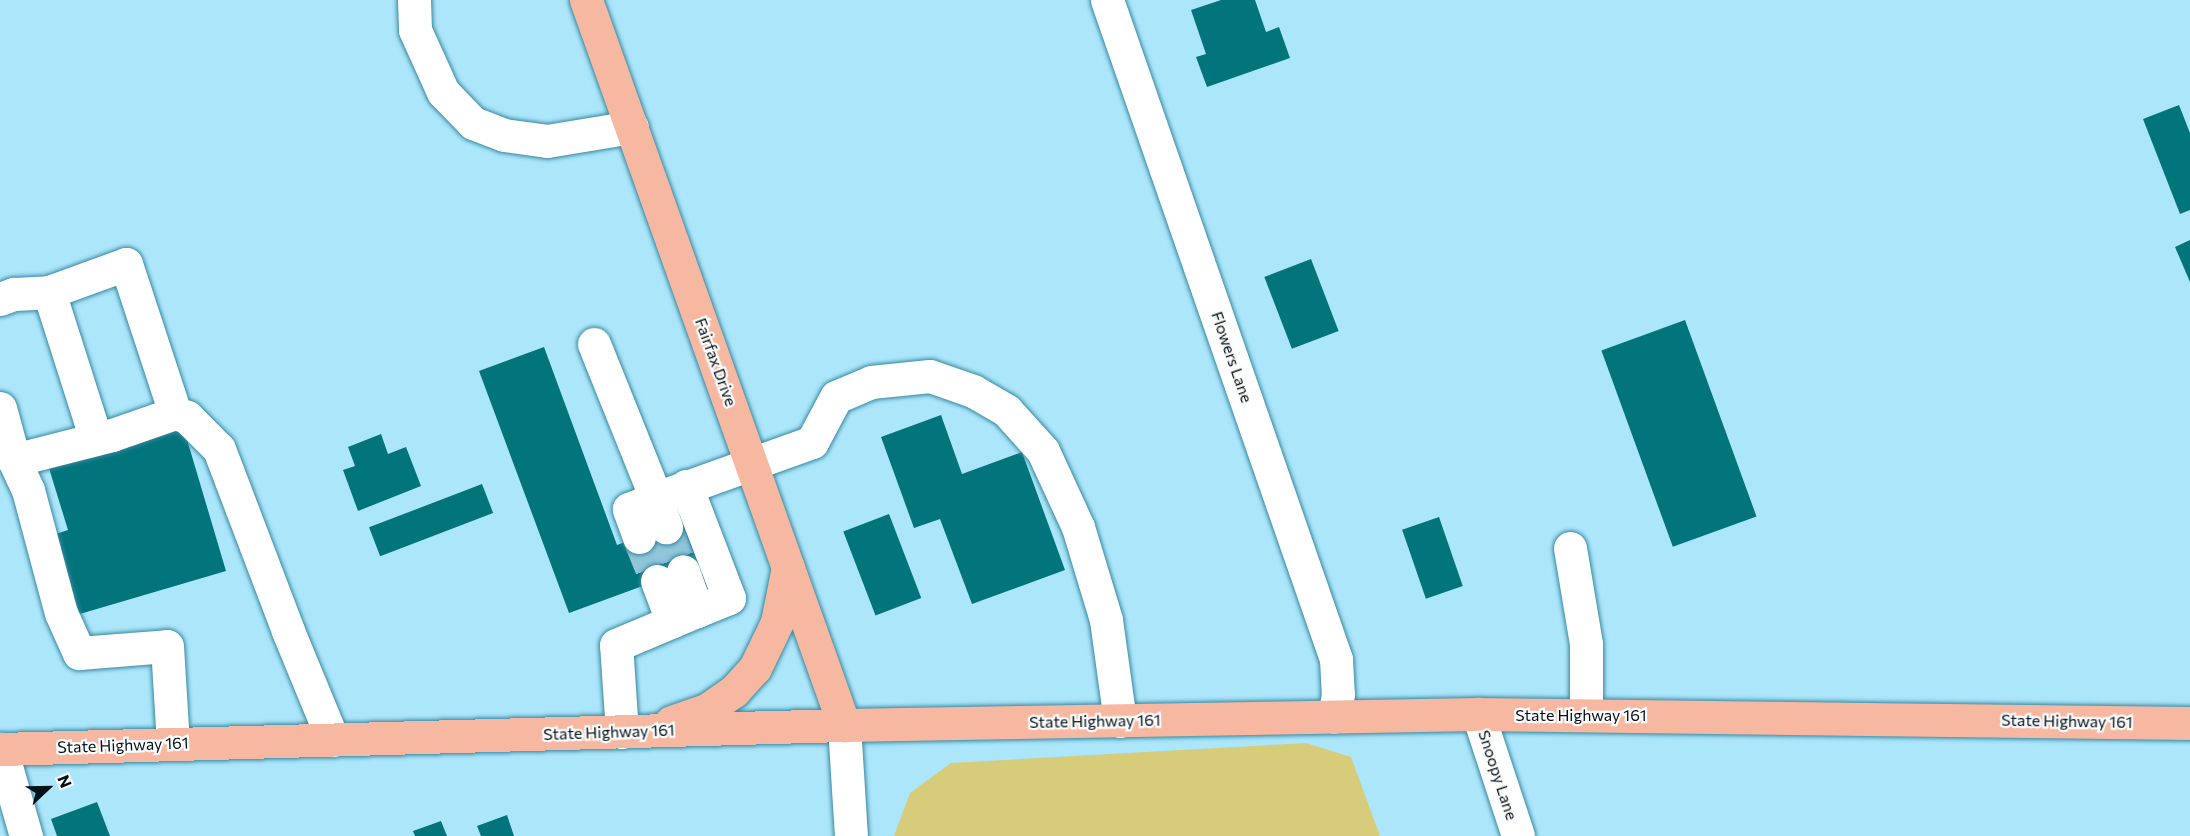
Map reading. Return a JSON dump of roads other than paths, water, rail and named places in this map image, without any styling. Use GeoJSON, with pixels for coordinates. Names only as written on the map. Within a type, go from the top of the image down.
{"type":"FeatureCollection","features":[{"type":"Feature","properties":{"kind":"main road","name":"Fairfax Drive"},"geometry":{"type":"LineString","coordinates":[[586,0],[844,725]]}},
{"type":"Feature","properties":{"kind":"main road"},"geometry":{"type":"LineString","coordinates":[[633,732],[708,709],[734,691],[755,668],[777,622],[788,565]]}},
{"type":"Feature","properties":{"kind":"main road","name":"State Highway 161"},"geometry":{"type":"LineString","coordinates":[[1,749],[844,725],[1478,714],[2189,725]]}},
{"type":"Feature","properties":{"kind":"street"},"geometry":{"type":"LineString","coordinates":[[414,0],[415,30],[443,92],[473,123],[504,135],[547,141],[632,127]]}},
{"type":"Feature","properties":{"kind":"street","name":"Flowers Lane"},"geometry":{"type":"LineString","coordinates":[[1107,0],[1336,659],[1338,694],[1334,717]]}},
{"type":"Feature","properties":{"kind":"street"},"geometry":{"type":"LineString","coordinates":[[0,299],[14,294],[49,292],[126,264],[175,413]]}},
{"type":"Feature","properties":{"kind":"street"},"geometry":{"type":"LineString","coordinates":[[49,292],[96,439]]}},
{"type":"Feature","properties":{"kind":"street"},"geometry":{"type":"LineString","coordinates":[[594,344],[654,521],[686,486],[812,442],[836,397],[871,382],[930,376],[973,391],[1007,411],[1043,451],[1078,527],[1106,620],[1120,721]]}},
{"type":"Feature","properties":{"kind":"street"},"geometry":{"type":"LineString","coordinates":[[0,408],[14,460],[28,490],[61,613],[79,653],[167,646],[173,744]]}},
{"type":"Feature","properties":{"kind":"street"},"geometry":{"type":"LineString","coordinates":[[14,460],[96,439],[175,413],[187,417],[219,449],[288,631],[333,740]]}},
{"type":"Feature","properties":{"kind":"street"},"geometry":{"type":"LineString","coordinates":[[633,732],[616,645],[729,598],[686,486]]}},
{"type":"Feature","properties":{"kind":"street"},"geometry":{"type":"LineString","coordinates":[[1570,548],[1586,644],[1586,714]]}},
{"type":"Feature","properties":{"kind":"street"},"geometry":{"type":"LineString","coordinates":[[670,576],[684,616]]}},
{"type":"Feature","properties":{"kind":"street","name":"Snoopy Lane"},"geometry":{"type":"LineString","coordinates":[[1478,714],[1518,836]]}},
{"type":"Feature","properties":{"kind":"street"},"geometry":{"type":"LineString","coordinates":[[844,725],[851,836]]}},
{"type":"Feature","properties":{"kind":"street"},"geometry":{"type":"LineString","coordinates":[[1,749],[26,836]]}},
{"type":"Feature","properties":{"kind":"tunnel"},"geometry":{"type":"LineString","coordinates":[[666,527],[683,571]]}},
{"type":"Feature","properties":{"kind":"tunnel"},"geometry":{"type":"LineString","coordinates":[[639,537],[657,581]]}}]}
